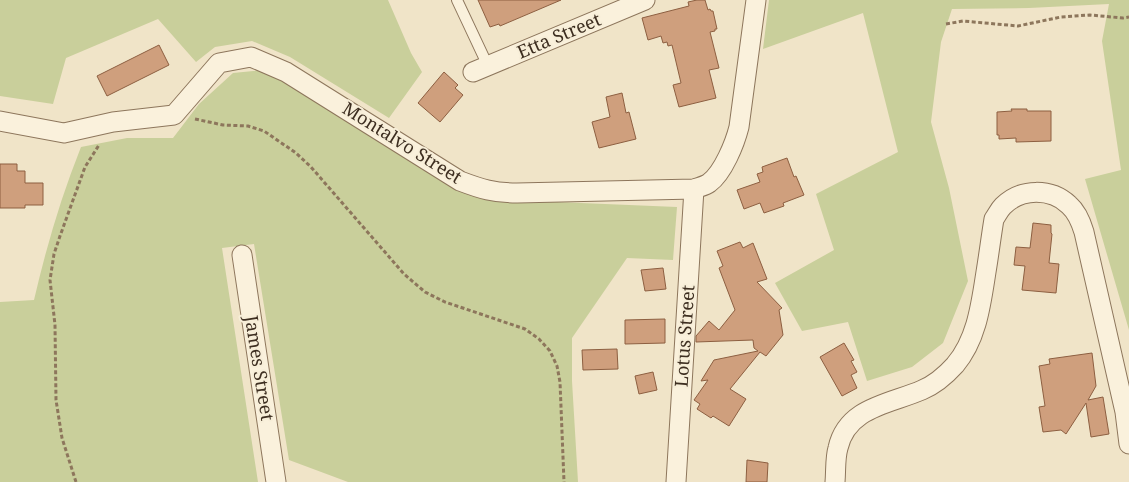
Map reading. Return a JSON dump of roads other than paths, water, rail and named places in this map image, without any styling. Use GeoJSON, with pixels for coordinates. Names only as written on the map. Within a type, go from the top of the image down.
{"type":"FeatureCollection","features":[{"type":"Feature","properties":{"kind":"street","name":"Etta Street"},"geometry":{"type":"LineString","coordinates":[[481,69],[645,0]]}},
{"type":"Feature","properties":{"kind":"street"},"geometry":{"type":"LineString","coordinates":[[694,189],[709,183],[719,171],[735,142],[739,127],[756,0]]}},
{"type":"Feature","properties":{"kind":"street","name":"Montalvo Street"},"geometry":{"type":"LineString","coordinates":[[0,121],[64,133],[114,122],[174,115],[219,63],[252,57],[286,72],[460,181],[484,190],[517,193],[694,189]]}},
{"type":"Feature","properties":{"kind":"street","name":"Lotus Street"},"geometry":{"type":"LineString","coordinates":[[676,482],[694,189]]}},
{"type":"Feature","properties":{"kind":"street"},"geometry":{"type":"LineString","coordinates":[[835,482],[838,448],[844,432],[856,418],[872,408],[923,390],[955,364],[968,345],[980,312],[994,219],[1002,207],[1013,198],[1028,192],[1044,192],[1057,196],[1070,205],[1080,219],[1123,403],[1129,444]]}},
{"type":"Feature","properties":{"kind":"street","name":"James Street"},"geometry":{"type":"LineString","coordinates":[[242,255],[276,482]]}},
{"type":"Feature","properties":{"kind":"lane"},"geometry":{"type":"LineString","coordinates":[[457,0],[481,69]]}}]}
